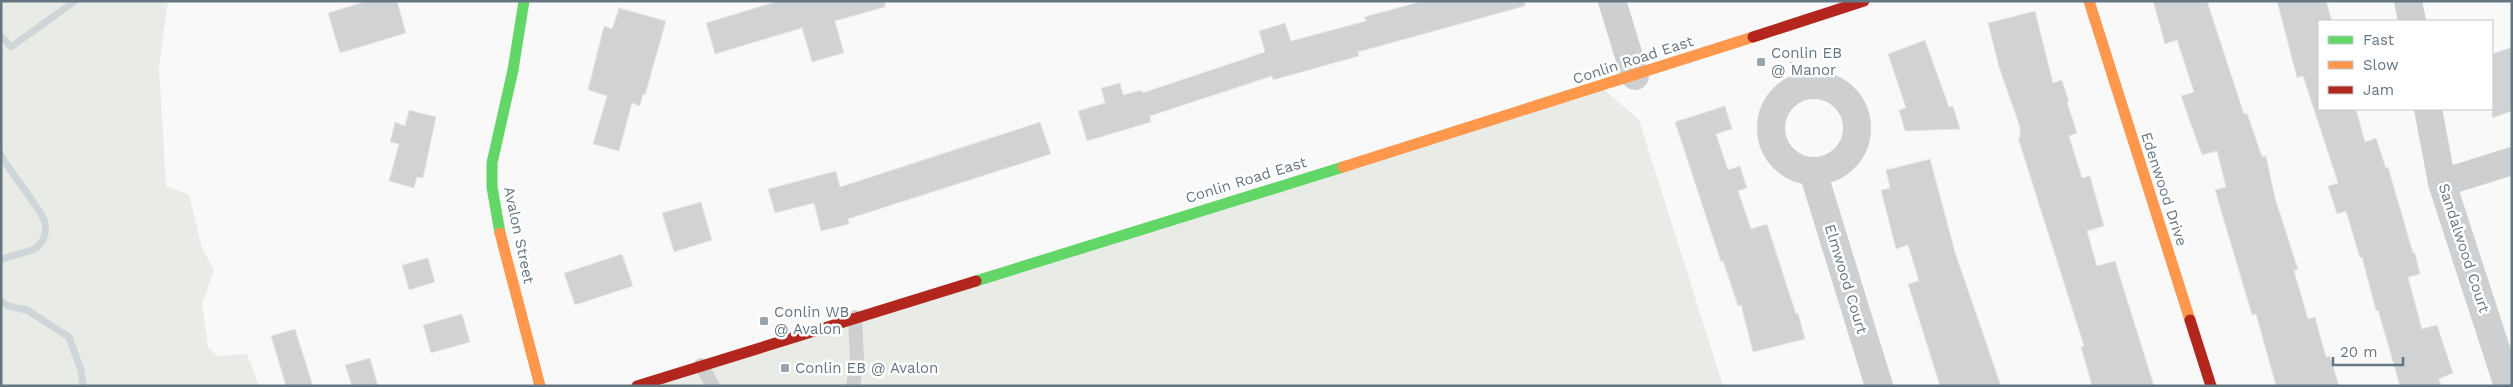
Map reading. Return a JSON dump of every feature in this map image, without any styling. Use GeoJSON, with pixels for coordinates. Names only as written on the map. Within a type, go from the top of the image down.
{"type":"FeatureCollection","features":[{"type":"Feature","properties":{"kind":"street","name":"Avalon Street"},"geometry":{"type":"LineString","coordinates":[[524,1],[513,70],[492,163],[492,187],[497,221],[540,386]]}},
{"type":"Feature","properties":{"kind":"street"},"geometry":{"type":"LineString","coordinates":[[1612,1],[1635,76]]}},
{"type":"Feature","properties":{"kind":"street","name":"Conlin Road East"},"geometry":{"type":"LineString","coordinates":[[637,386],[854,317],[1635,76],[1864,1]]}},
{"type":"Feature","properties":{"kind":"street","name":"Edenwood Drive"},"geometry":{"type":"LineString","coordinates":[[2088,1],[2210,386]]}},
{"type":"Feature","properties":{"kind":"street"},"geometry":{"type":"LineString","coordinates":[[2408,1],[2412,20]]}},
{"type":"Feature","properties":{"kind":"street"},"geometry":{"type":"LineString","coordinates":[[1812,86],[1832,89],[1843,96],[1851,106],[1856,118],[1857,132],[1854,145],[1838,165],[1826,170],[1813,172],[1799,169],[1787,162],[1777,151],[1772,138],[1771,124],[1774,111],[1782,99],[1793,90],[1812,86]]}},
{"type":"Feature","properties":{"kind":"street","name":"Sandalwood Court"},"geometry":{"type":"LineString","coordinates":[[2428,110],[2442,183],[2508,386]]}},
{"type":"Feature","properties":{"kind":"street"},"geometry":{"type":"LineString","coordinates":[[2442,183],[2512,162]]}},
{"type":"Feature","properties":{"kind":"street","name":"Elmwood Court"},"geometry":{"type":"LineString","coordinates":[[1813,172],[1879,386]]}},
{"type":"Feature","properties":{"kind":"lane"},"geometry":{"type":"LineString","coordinates":[[853,386],[857,360],[854,317]]}},
{"type":"Feature","properties":{"kind":"lane"},"geometry":{"type":"LineString","coordinates":[[701,365],[713,386]]}},
{"type":"Feature","properties":{"kind":"path"},"geometry":{"type":"LineString","coordinates":[[1780,28],[1793,68],[1793,90]]}},
{"type":"Feature","properties":{"kind":"shaded area"},"geometry":{"type":"Polygon","coordinates":[[[1,1],[168,1],[159,67],[166,186],[189,195],[202,248],[214,270],[202,304],[208,347],[217,356],[247,354],[259,386],[1,386],[1,1]]]}},
{"type":"Feature","properties":{"kind":"shaded area"},"geometry":{"type":"Polygon","coordinates":[[[1602,88],[1639,120],[1723,386],[636,386],[1602,88]]]}},
{"type":"Feature","properties":{"kind":"building"},"geometry":{"type":"Polygon","coordinates":[[[367,1],[397,1],[406,33],[340,53],[328,13],[367,1]]]}},
{"type":"Feature","properties":{"kind":"building"},"geometry":{"type":"Polygon","coordinates":[[[778,1],[885,1],[885,7],[835,21],[844,53],[812,62],[802,28],[715,54],[706,23],[778,1]]]}},
{"type":"Feature","properties":{"kind":"building"},"geometry":{"type":"Polygon","coordinates":[[[1423,1],[1525,1],[1525,6],[1358,52],[1359,56],[1273,80],[1272,76],[1150,116],[1151,122],[1087,141],[1078,111],[1105,103],[1101,88],[1120,83],[1123,95],[1142,90],[1142,93],[1265,52],[1259,31],[1285,23],[1291,41],[1366,21],[1364,17],[1423,1]]]}},
{"type":"Feature","properties":{"kind":"building"},"geometry":{"type":"Polygon","coordinates":[[[2153,1],[2207,1],[2244,114],[2247,113],[2262,157],[2266,156],[2275,198],[2298,269],[2294,271],[2308,319],[2315,317],[2326,357],[2330,356],[2339,386],[2276,386],[2256,314],[2252,315],[2215,190],[2226,187],[2217,151],[2202,155],[2181,96],[2194,92],[2177,40],[2165,44],[2153,1]]]}},
{"type":"Feature","properties":{"kind":"building"},"geometry":{"type":"Polygon","coordinates":[[[2277,1],[2326,1],[2332,20],[2318,20],[2318,110],[2356,110],[2365,142],[2376,138],[2386,168],[2388,167],[2413,253],[2415,253],[2420,274],[2408,277],[2422,329],[2437,325],[2453,373],[2439,379],[2441,386],[2400,386],[2378,310],[2376,311],[2362,257],[2360,258],[2346,211],[2337,214],[2328,186],[2338,183],[2303,76],[2297,78],[2277,1]]]}},
{"type":"Feature","properties":{"kind":"building"},"geometry":{"type":"Polygon","coordinates":[[[619,8],[666,21],[645,95],[643,94],[640,106],[632,103],[619,151],[593,144],[607,96],[588,90],[604,26],[612,29],[619,8]]]}},
{"type":"Feature","properties":{"kind":"building"},"geometry":{"type":"Polygon","coordinates":[[[2035,11],[2053,83],[2062,80],[2069,102],[2067,102],[2077,133],[2069,136],[2082,178],[2090,176],[2104,226],[2087,231],[2097,266],[2115,261],[2154,386],[2092,386],[2081,347],[2084,346],[2018,138],[2020,138],[2020,127],[1999,67],[1988,23],[2035,11]]]}},
{"type":"Feature","properties":{"kind":"building"},"geometry":{"type":"Polygon","coordinates":[[[1925,40],[1949,107],[1953,106],[1960,129],[1905,131],[1899,110],[1906,108],[1888,54],[1925,40]]]}},
{"type":"Feature","properties":{"kind":"building"},"geometry":{"type":"Polygon","coordinates":[[[2512,47],[2512,111],[2492,118],[2493,110],[2493,54],[2512,47]]]}},
{"type":"Feature","properties":{"kind":"building"},"geometry":{"type":"Polygon","coordinates":[[[1725,106],[1732,129],[1716,134],[1728,170],[1740,166],[1747,188],[1738,191],[1751,229],[1767,224],[1796,314],[1798,313],[1805,339],[1753,352],[1741,305],[1738,306],[1723,261],[1721,262],[1675,122],[1725,106]]]}},
{"type":"Feature","properties":{"kind":"building"},"geometry":{"type":"Polygon","coordinates":[[[409,110],[436,117],[423,178],[417,177],[414,188],[389,181],[399,144],[390,142],[395,122],[405,126],[409,110]]]}},
{"type":"Feature","properties":{"kind":"building"},"geometry":{"type":"Polygon","coordinates":[[[1040,122],[1051,154],[848,219],[849,224],[821,231],[814,203],[775,213],[768,189],[836,171],[840,187],[1040,122]]]}},
{"type":"Feature","properties":{"kind":"building"},"geometry":{"type":"Polygon","coordinates":[[[1930,159],[1955,252],[2001,386],[1940,386],[1908,284],[1919,281],[1908,245],[1896,249],[1881,190],[1890,188],[1886,170],[1930,159]]]}},
{"type":"Feature","properties":{"kind":"building"},"geometry":{"type":"Polygon","coordinates":[[[701,202],[712,240],[674,252],[662,213],[701,202]]]}},
{"type":"Feature","properties":{"kind":"building"},"geometry":{"type":"Polygon","coordinates":[[[622,254],[633,286],[575,305],[564,273],[622,254]]]}},
{"type":"Feature","properties":{"kind":"building"},"geometry":{"type":"Polygon","coordinates":[[[428,258],[435,282],[409,290],[402,265],[428,258]]]}},
{"type":"Feature","properties":{"kind":"building"},"geometry":{"type":"Polygon","coordinates":[[[462,314],[470,342],[431,353],[423,325],[462,314]]]}},
{"type":"Feature","properties":{"kind":"building"},"geometry":{"type":"Polygon","coordinates":[[[295,329],[313,386],[286,386],[271,336],[295,329]]]}},
{"type":"Feature","properties":{"kind":"building"},"geometry":{"type":"Polygon","coordinates":[[[370,358],[378,386],[352,386],[345,365],[370,358]]]}},
{"type":"Feature","properties":{"kind":"waterway"},"geometry":{"type":"LineString","coordinates":[[1,36],[11,47],[75,1]]}},
{"type":"Feature","properties":{"kind":"waterway"},"geometry":{"type":"LineString","coordinates":[[1,155],[42,216],[46,230],[37,247],[1,260]]}},
{"type":"Feature","properties":{"kind":"waterway"},"geometry":{"type":"LineString","coordinates":[[1,301],[8,306],[27,310],[69,337],[81,370],[83,386]]}},
{"type":"Feature","properties":{"kind":"traffic: fast"},"geometry":{"type":"LineString","coordinates":[[500,233],[492,187],[492,163],[513,70],[524,1]]}},
{"type":"Feature","properties":{"kind":"traffic: fast"},"geometry":{"type":"LineString","coordinates":[[976,281],[1343,167]]}},
{"type":"Feature","properties":{"kind":"traffic: slow"},"geometry":{"type":"LineString","coordinates":[[2089,1],[2190,320]]}},
{"type":"Feature","properties":{"kind":"traffic: slow"},"geometry":{"type":"LineString","coordinates":[[1343,167],[1753,37]]}},
{"type":"Feature","properties":{"kind":"traffic: slow"},"geometry":{"type":"LineString","coordinates":[[500,233],[540,386]]}},
{"type":"Feature","properties":{"kind":"traffic: jam"},"geometry":{"type":"LineString","coordinates":[[1753,37],[1864,1]]}},
{"type":"Feature","properties":{"kind":"traffic: jam"},"geometry":{"type":"LineString","coordinates":[[637,386],[976,281]]}},
{"type":"Feature","properties":{"kind":"traffic: jam"},"geometry":{"type":"LineString","coordinates":[[2190,320],[2211,386]]}},
{"type":"Feature","properties":{"kind":"place","name":"Conlin EB @ Manor"},"geometry":{"type":"Point","coordinates":[1761,62]}},
{"type":"Feature","properties":{"kind":"place","name":"Conlin WB @ Avalon"},"geometry":{"type":"Point","coordinates":[764,321]}},
{"type":"Feature","properties":{"kind":"place","name":"Conlin EB @ Avalon"},"geometry":{"type":"Point","coordinates":[785,368]}}]}
